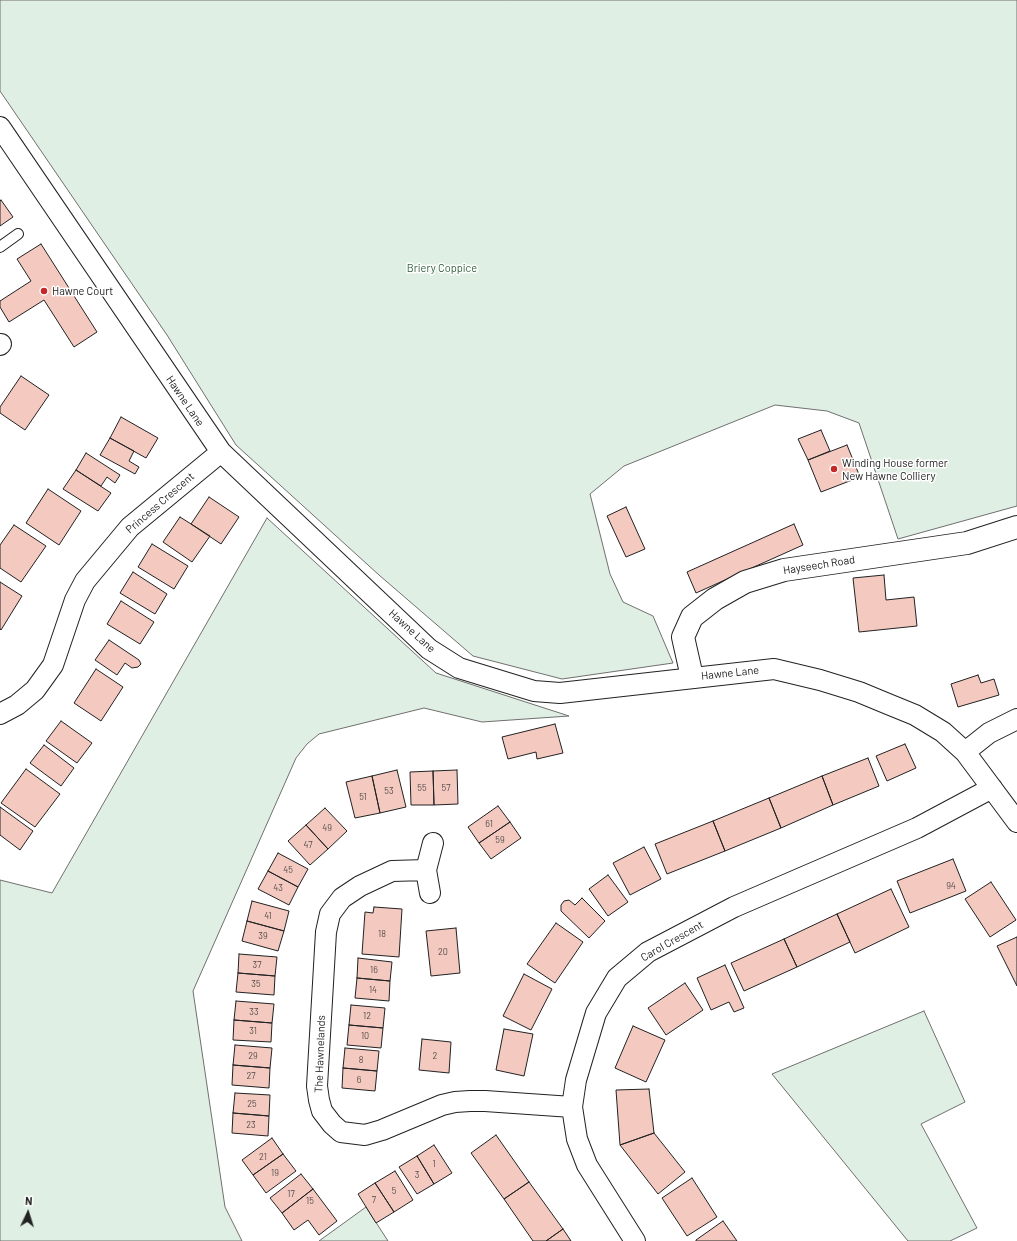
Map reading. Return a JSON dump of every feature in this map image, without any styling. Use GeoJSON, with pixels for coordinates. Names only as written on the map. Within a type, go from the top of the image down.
{"type":"FeatureCollection","features":[{"type":"Feature","properties":{"kind":"street","name":"Hawne Lane"},"geometry":{"type":"LineString","coordinates":[[0,127],[220,452],[429,649],[459,668],[534,691],[560,693],[774,669],[820,680],[859,692],[915,715],[943,732],[965,752],[1017,822]]}},
{"type":"Feature","properties":{"kind":"street","name":"Princess Crescent"},"geometry":{"type":"LineString","coordinates":[[0,714],[17,705],[35,690],[53,665],[75,600],[85,581],[125,532],[220,452]]}},
{"type":"Feature","properties":{"kind":"street","name":"Hayseech Road"},"geometry":{"type":"LineString","coordinates":[[692,677],[683,636],[692,617],[715,599],[745,582],[784,570],[967,542],[1017,527]]}},
{"type":"Feature","properties":{"kind":"street"},"geometry":{"type":"LineString","coordinates":[[965,752],[989,734],[1017,719]]}},
{"type":"Feature","properties":{"kind":"street","name":"Carol Crescent"},"geometry":{"type":"LineString","coordinates":[[635,1241],[587,1164],[577,1138],[572,1107],[576,1080],[596,1013],[616,978],[648,952],[734,907],[917,828],[992,788]]}},
{"type":"Feature","properties":{"kind":"street"},"geometry":{"type":"LineString","coordinates":[[430,894],[426,870],[433,843]]}},
{"type":"Feature","properties":{"kind":"street","name":"The Hawnelands"},"geometry":{"type":"LineString","coordinates":[[426,870],[392,871],[360,886],[342,898],[330,914],[326,932],[317,1086],[322,1111],[332,1124],[341,1132],[365,1135],[382,1130],[442,1104],[455,1102],[485,1101],[572,1107]]}},
{"type":"Feature","properties":{"kind":"lane"},"geometry":{"type":"LineString","coordinates":[[0,247],[18,234]]}},
{"type":"Feature","properties":{"kind":"green space","name":"Briery Coppice"},"geometry":{"type":"Polygon","coordinates":[[[0,0],[1017,0],[1017,506],[898,539],[859,423],[827,411],[775,405],[624,466],[590,494],[610,574],[623,602],[653,616],[673,663],[562,679],[473,656],[379,575],[236,445],[167,335],[0,91],[0,0]]]}},
{"type":"Feature","properties":{"kind":"green space"},"geometry":{"type":"Polygon","coordinates":[[[267,518],[436,673],[569,716],[482,722],[424,708],[319,734],[307,744],[296,758],[193,991],[225,1207],[242,1241],[0,1241],[0,880],[52,893],[267,518]]]}},
{"type":"Feature","properties":{"kind":"green space"},"geometry":{"type":"Polygon","coordinates":[[[924,1011],[965,1102],[921,1124],[977,1228],[950,1241],[908,1241],[772,1074],[924,1011]]]}},
{"type":"Feature","properties":{"kind":"green space"},"geometry":{"type":"Polygon","coordinates":[[[366,1207],[388,1241],[319,1241],[366,1207]]]}},
{"type":"Feature","properties":{"kind":"building"},"geometry":{"type":"Polygon","coordinates":[[[1,200],[13,217],[0,226],[0,201],[1,200]]]}},
{"type":"Feature","properties":{"kind":"building","name":"Hawne Court"},"geometry":{"type":"Polygon","coordinates":[[[41,244],[97,332],[74,347],[44,300],[9,322],[0,307],[0,301],[31,281],[17,259],[41,244]]]}},
{"type":"Feature","properties":{"kind":"building"},"geometry":{"type":"Polygon","coordinates":[[[21,376],[49,395],[25,430],[0,413],[0,407],[21,376]]]}},
{"type":"Feature","properties":{"kind":"building"},"geometry":{"type":"Polygon","coordinates":[[[121,417],[158,438],[146,458],[110,438],[121,417]]]}},
{"type":"Feature","properties":{"kind":"building"},"geometry":{"type":"Polygon","coordinates":[[[821,430],[830,451],[808,460],[798,439],[821,430]]]}},
{"type":"Feature","properties":{"kind":"building"},"geometry":{"type":"Polygon","coordinates":[[[110,438],[134,451],[129,461],[139,467],[135,474],[100,455],[110,438]]]}},
{"type":"Feature","properties":{"kind":"building","name":"Winding House former New Hawne Colliery"},"geometry":{"type":"Polygon","coordinates":[[[847,445],[860,477],[821,492],[808,460],[847,445]]]}},
{"type":"Feature","properties":{"kind":"building"},"geometry":{"type":"Polygon","coordinates":[[[86,453],[120,475],[115,483],[107,477],[101,486],[76,470],[86,453]]]}},
{"type":"Feature","properties":{"kind":"building"},"geometry":{"type":"Polygon","coordinates":[[[76,470],[111,493],[98,511],[63,489],[76,470]]]}},
{"type":"Feature","properties":{"kind":"building"},"geometry":{"type":"Polygon","coordinates":[[[48,489],[81,511],[59,545],[26,523],[48,489]]]}},
{"type":"Feature","properties":{"kind":"building"},"geometry":{"type":"Polygon","coordinates":[[[209,497],[239,517],[221,544],[191,524],[209,497]]]}},
{"type":"Feature","properties":{"kind":"building"},"geometry":{"type":"Polygon","coordinates":[[[626,507],[645,549],[626,557],[607,516],[626,507]]]}},
{"type":"Feature","properties":{"kind":"building"},"geometry":{"type":"Polygon","coordinates":[[[180,517],[210,536],[192,562],[163,542],[180,517]]]}},
{"type":"Feature","properties":{"kind":"building"},"geometry":{"type":"Polygon","coordinates":[[[794,524],[803,545],[696,593],[687,572],[794,524]]]}},
{"type":"Feature","properties":{"kind":"building"},"geometry":{"type":"Polygon","coordinates":[[[14,525],[46,546],[21,582],[0,568],[0,545],[14,525]]]}},
{"type":"Feature","properties":{"kind":"building"},"geometry":{"type":"Polygon","coordinates":[[[152,544],[188,566],[174,589],[138,567],[152,544]]]}},
{"type":"Feature","properties":{"kind":"building"},"geometry":{"type":"Polygon","coordinates":[[[133,572],[167,594],[155,614],[120,593],[133,572]]]}},
{"type":"Feature","properties":{"kind":"building"},"geometry":{"type":"Polygon","coordinates":[[[884,575],[886,600],[914,597],[917,626],[859,632],[853,578],[884,575]]]}},
{"type":"Feature","properties":{"kind":"building"},"geometry":{"type":"Polygon","coordinates":[[[0,582],[22,596],[1,630],[0,629],[0,582]]]}},
{"type":"Feature","properties":{"kind":"building"},"geometry":{"type":"Polygon","coordinates":[[[121,601],[154,622],[140,644],[107,624],[121,601]]]}},
{"type":"Feature","properties":{"kind":"building"},"geometry":{"type":"Polygon","coordinates":[[[109,640],[139,660],[141,664],[138,667],[132,668],[125,663],[117,675],[95,660],[109,640]]]}},
{"type":"Feature","properties":{"kind":"building"},"geometry":{"type":"Polygon","coordinates":[[[96,669],[123,687],[101,721],[74,703],[96,669]]]}},
{"type":"Feature","properties":{"kind":"building"},"geometry":{"type":"Polygon","coordinates":[[[978,675],[981,683],[994,679],[999,695],[958,707],[951,684],[978,675]]]}},
{"type":"Feature","properties":{"kind":"building"},"geometry":{"type":"Polygon","coordinates":[[[61,721],[92,743],[77,763],[46,741],[61,721]]]}},
{"type":"Feature","properties":{"kind":"building"},"geometry":{"type":"Polygon","coordinates":[[[555,724],[563,753],[537,759],[536,752],[508,759],[502,737],[555,724]]]}},
{"type":"Feature","properties":{"kind":"building"},"geometry":{"type":"Polygon","coordinates":[[[905,744],[916,768],[887,781],[876,756],[905,744]]]}},
{"type":"Feature","properties":{"kind":"building"},"geometry":{"type":"Polygon","coordinates":[[[44,745],[74,768],[61,786],[30,763],[44,745]]]}},
{"type":"Feature","properties":{"kind":"building"},"geometry":{"type":"Polygon","coordinates":[[[868,758],[879,786],[833,805],[822,776],[868,758]]]}},
{"type":"Feature","properties":{"kind":"building"},"geometry":{"type":"Polygon","coordinates":[[[26,769],[60,794],[35,827],[1,803],[26,769]]]}},
{"type":"Feature","properties":{"kind":"building"},"geometry":{"type":"Polygon","coordinates":[[[397,770],[406,807],[380,813],[372,776],[397,770]]]}},
{"type":"Feature","properties":{"kind":"building"},"geometry":{"type":"Polygon","coordinates":[[[457,770],[458,804],[434,805],[433,771],[457,770]]]}},
{"type":"Feature","properties":{"kind":"building"},"geometry":{"type":"Polygon","coordinates":[[[433,771],[434,805],[411,805],[410,772],[433,771]]]}},
{"type":"Feature","properties":{"kind":"building"},"geometry":{"type":"Polygon","coordinates":[[[372,776],[380,813],[355,818],[346,782],[372,776]]]}},
{"type":"Feature","properties":{"kind":"building"},"geometry":{"type":"Polygon","coordinates":[[[822,776],[833,805],[781,828],[769,798],[822,776]]]}},
{"type":"Feature","properties":{"kind":"building"},"geometry":{"type":"Polygon","coordinates":[[[769,798],[781,828],[725,851],[713,821],[769,798]]]}},
{"type":"Feature","properties":{"kind":"building"},"geometry":{"type":"Polygon","coordinates":[[[498,806],[510,822],[479,843],[468,827],[498,806]]]}},
{"type":"Feature","properties":{"kind":"building"},"geometry":{"type":"Polygon","coordinates":[[[0,807],[33,831],[20,850],[0,835],[0,807]]]}},
{"type":"Feature","properties":{"kind":"building"},"geometry":{"type":"Polygon","coordinates":[[[325,808],[347,831],[328,849],[306,825],[325,808]]]}},
{"type":"Feature","properties":{"kind":"building"},"geometry":{"type":"Polygon","coordinates":[[[713,821],[725,851],[667,874],[655,844],[713,821]]]}},
{"type":"Feature","properties":{"kind":"building"},"geometry":{"type":"Polygon","coordinates":[[[510,822],[521,838],[491,859],[479,843],[510,822]]]}},
{"type":"Feature","properties":{"kind":"building"},"geometry":{"type":"Polygon","coordinates":[[[306,825],[328,849],[310,865],[288,841],[306,825]]]}},
{"type":"Feature","properties":{"kind":"building"},"geometry":{"type":"Polygon","coordinates":[[[644,847],[661,879],[630,895],[613,863],[644,847]]]}},
{"type":"Feature","properties":{"kind":"building"},"geometry":{"type":"Polygon","coordinates":[[[278,853],[308,869],[298,887],[268,871],[278,853]]]}},
{"type":"Feature","properties":{"kind":"building"},"geometry":{"type":"Polygon","coordinates":[[[953,859],[966,891],[910,913],[897,881],[953,859]]]}},
{"type":"Feature","properties":{"kind":"building"},"geometry":{"type":"Polygon","coordinates":[[[268,871],[298,887],[289,905],[258,889],[268,871]]]}},
{"type":"Feature","properties":{"kind":"building"},"geometry":{"type":"Polygon","coordinates":[[[608,875],[628,902],[608,916],[589,889],[608,875]]]}},
{"type":"Feature","properties":{"kind":"building"},"geometry":{"type":"Polygon","coordinates":[[[991,882],[1016,920],[990,937],[965,899],[991,882]]]}},
{"type":"Feature","properties":{"kind":"building"},"geometry":{"type":"Polygon","coordinates":[[[891,889],[909,927],[855,953],[837,914],[891,889]]]}},
{"type":"Feature","properties":{"kind":"building"},"geometry":{"type":"Polygon","coordinates":[[[582,898],[605,921],[589,938],[561,911],[561,905],[564,901],[569,900],[575,905],[582,898]]]}},
{"type":"Feature","properties":{"kind":"building"},"geometry":{"type":"Polygon","coordinates":[[[252,901],[289,911],[284,931],[247,921],[252,901]]]}},
{"type":"Feature","properties":{"kind":"building"},"geometry":{"type":"Polygon","coordinates":[[[374,907],[402,909],[399,957],[362,954],[365,912],[373,913],[374,907]]]}},
{"type":"Feature","properties":{"kind":"building"},"geometry":{"type":"Polygon","coordinates":[[[837,914],[850,942],[797,967],[784,939],[837,914]]]}},
{"type":"Feature","properties":{"kind":"building"},"geometry":{"type":"Polygon","coordinates":[[[247,921],[284,931],[278,951],[242,941],[247,921]]]}},
{"type":"Feature","properties":{"kind":"building"},"geometry":{"type":"Polygon","coordinates":[[[556,923],[583,942],[555,983],[527,964],[556,923]]]}},
{"type":"Feature","properties":{"kind":"building"},"geometry":{"type":"Polygon","coordinates":[[[456,928],[460,973],[431,976],[426,931],[456,928]]]}},
{"type":"Feature","properties":{"kind":"building"},"geometry":{"type":"Polygon","coordinates":[[[1017,937],[1017,986],[997,946],[1017,937]]]}},
{"type":"Feature","properties":{"kind":"building"},"geometry":{"type":"Polygon","coordinates":[[[784,939],[797,967],[744,991],[731,963],[784,939]]]}},
{"type":"Feature","properties":{"kind":"building"},"geometry":{"type":"Polygon","coordinates":[[[239,954],[277,957],[275,976],[238,973],[239,954]]]}},
{"type":"Feature","properties":{"kind":"building"},"geometry":{"type":"Polygon","coordinates":[[[358,958],[392,962],[390,981],[357,978],[358,958]]]}},
{"type":"Feature","properties":{"kind":"building"},"geometry":{"type":"Polygon","coordinates":[[[725,965],[744,1008],[734,1012],[729,1002],[711,1010],[697,978],[725,965]]]}},
{"type":"Feature","properties":{"kind":"building"},"geometry":{"type":"Polygon","coordinates":[[[238,973],[275,976],[274,995],[236,992],[238,973]]]}},
{"type":"Feature","properties":{"kind":"building"},"geometry":{"type":"Polygon","coordinates":[[[524,974],[552,989],[531,1030],[503,1016],[524,974]]]}},
{"type":"Feature","properties":{"kind":"building"},"geometry":{"type":"Polygon","coordinates":[[[357,978],[390,981],[389,1001],[355,998],[357,978]]]}},
{"type":"Feature","properties":{"kind":"building"},"geometry":{"type":"Polygon","coordinates":[[[685,983],[703,1010],[666,1035],[648,1008],[685,983]]]}},
{"type":"Feature","properties":{"kind":"building"},"geometry":{"type":"Polygon","coordinates":[[[236,1001],[274,1004],[272,1023],[234,1020],[236,1001]]]}},
{"type":"Feature","properties":{"kind":"building"},"geometry":{"type":"Polygon","coordinates":[[[351,1005],[385,1008],[383,1028],[349,1025],[351,1005]]]}},
{"type":"Feature","properties":{"kind":"building"},"geometry":{"type":"Polygon","coordinates":[[[234,1020],[272,1023],[271,1042],[233,1040],[234,1020]]]}},
{"type":"Feature","properties":{"kind":"building"},"geometry":{"type":"Polygon","coordinates":[[[349,1025],[383,1028],[381,1048],[347,1045],[349,1025]]]}},
{"type":"Feature","properties":{"kind":"building"},"geometry":{"type":"Polygon","coordinates":[[[633,1026],[665,1040],[646,1082],[615,1068],[633,1026]]]}},
{"type":"Feature","properties":{"kind":"building"},"geometry":{"type":"Polygon","coordinates":[[[504,1029],[533,1034],[524,1076],[496,1070],[504,1029]]]}},
{"type":"Feature","properties":{"kind":"building"},"geometry":{"type":"Polygon","coordinates":[[[422,1039],[451,1042],[449,1073],[419,1070],[422,1039]]]}},
{"type":"Feature","properties":{"kind":"building"},"geometry":{"type":"Polygon","coordinates":[[[235,1045],[272,1048],[270,1068],[233,1065],[235,1045]]]}},
{"type":"Feature","properties":{"kind":"building"},"geometry":{"type":"Polygon","coordinates":[[[345,1048],[379,1051],[377,1071],[343,1068],[345,1048]]]}},
{"type":"Feature","properties":{"kind":"building"},"geometry":{"type":"Polygon","coordinates":[[[233,1065],[270,1068],[269,1088],[232,1085],[233,1065]]]}},
{"type":"Feature","properties":{"kind":"building"},"geometry":{"type":"Polygon","coordinates":[[[343,1068],[377,1071],[375,1091],[342,1088],[343,1068]]]}},
{"type":"Feature","properties":{"kind":"building"},"geometry":{"type":"Polygon","coordinates":[[[649,1089],[654,1133],[620,1145],[616,1090],[649,1089]]]}},
{"type":"Feature","properties":{"kind":"building"},"geometry":{"type":"Polygon","coordinates":[[[235,1093],[270,1095],[269,1116],[233,1113],[235,1093]]]}},
{"type":"Feature","properties":{"kind":"building"},"geometry":{"type":"Polygon","coordinates":[[[233,1113],[269,1116],[268,1136],[232,1133],[233,1113]]]}},
{"type":"Feature","properties":{"kind":"building"},"geometry":{"type":"Polygon","coordinates":[[[654,1133],[685,1172],[658,1194],[620,1145],[654,1133]]]}},
{"type":"Feature","properties":{"kind":"building"},"geometry":{"type":"Polygon","coordinates":[[[496,1135],[529,1182],[504,1199],[471,1153],[496,1135]]]}},
{"type":"Feature","properties":{"kind":"building"},"geometry":{"type":"Polygon","coordinates":[[[272,1138],[283,1154],[253,1175],[242,1160],[272,1138]]]}},
{"type":"Feature","properties":{"kind":"building"},"geometry":{"type":"Polygon","coordinates":[[[434,1145],[452,1173],[434,1184],[417,1156],[434,1145]]]}},
{"type":"Feature","properties":{"kind":"building"},"geometry":{"type":"Polygon","coordinates":[[[283,1154],[296,1171],[266,1193],[253,1175],[283,1154]]]}},
{"type":"Feature","properties":{"kind":"building"},"geometry":{"type":"Polygon","coordinates":[[[417,1156],[434,1184],[417,1194],[399,1167],[417,1156]]]}},
{"type":"Feature","properties":{"kind":"building"},"geometry":{"type":"Polygon","coordinates":[[[395,1171],[413,1200],[394,1212],[375,1183],[395,1171]]]}},
{"type":"Feature","properties":{"kind":"building"},"geometry":{"type":"Polygon","coordinates":[[[301,1174],[313,1189],[282,1213],[270,1198],[301,1174]]]}},
{"type":"Feature","properties":{"kind":"building"},"geometry":{"type":"Polygon","coordinates":[[[692,1178],[717,1217],[687,1236],[662,1198],[692,1178]]]}},
{"type":"Feature","properties":{"kind":"building"},"geometry":{"type":"Polygon","coordinates":[[[529,1182],[563,1229],[546,1241],[533,1241],[504,1199],[529,1182]]]}},
{"type":"Feature","properties":{"kind":"building"},"geometry":{"type":"Polygon","coordinates":[[[375,1183],[394,1212],[376,1223],[358,1194],[375,1183]]]}},
{"type":"Feature","properties":{"kind":"building"},"geometry":{"type":"Polygon","coordinates":[[[313,1189],[337,1221],[319,1235],[308,1220],[294,1230],[282,1213],[313,1189]]]}},
{"type":"Feature","properties":{"kind":"building"},"geometry":{"type":"Polygon","coordinates":[[[723,1221],[737,1241],[696,1241],[696,1240],[723,1221]]]}},
{"type":"Feature","properties":{"kind":"building"},"geometry":{"type":"Polygon","coordinates":[[[563,1229],[571,1241],[546,1241],[563,1229]]]}},
{"type":"Feature","properties":{"kind":"place","name":"Hawne Court"},"geometry":{"type":"Point","coordinates":[44,291]}},
{"type":"Feature","properties":{"kind":"place","name":"Winding House former New Hawne Colliery"},"geometry":{"type":"Point","coordinates":[834,469]}}]}
